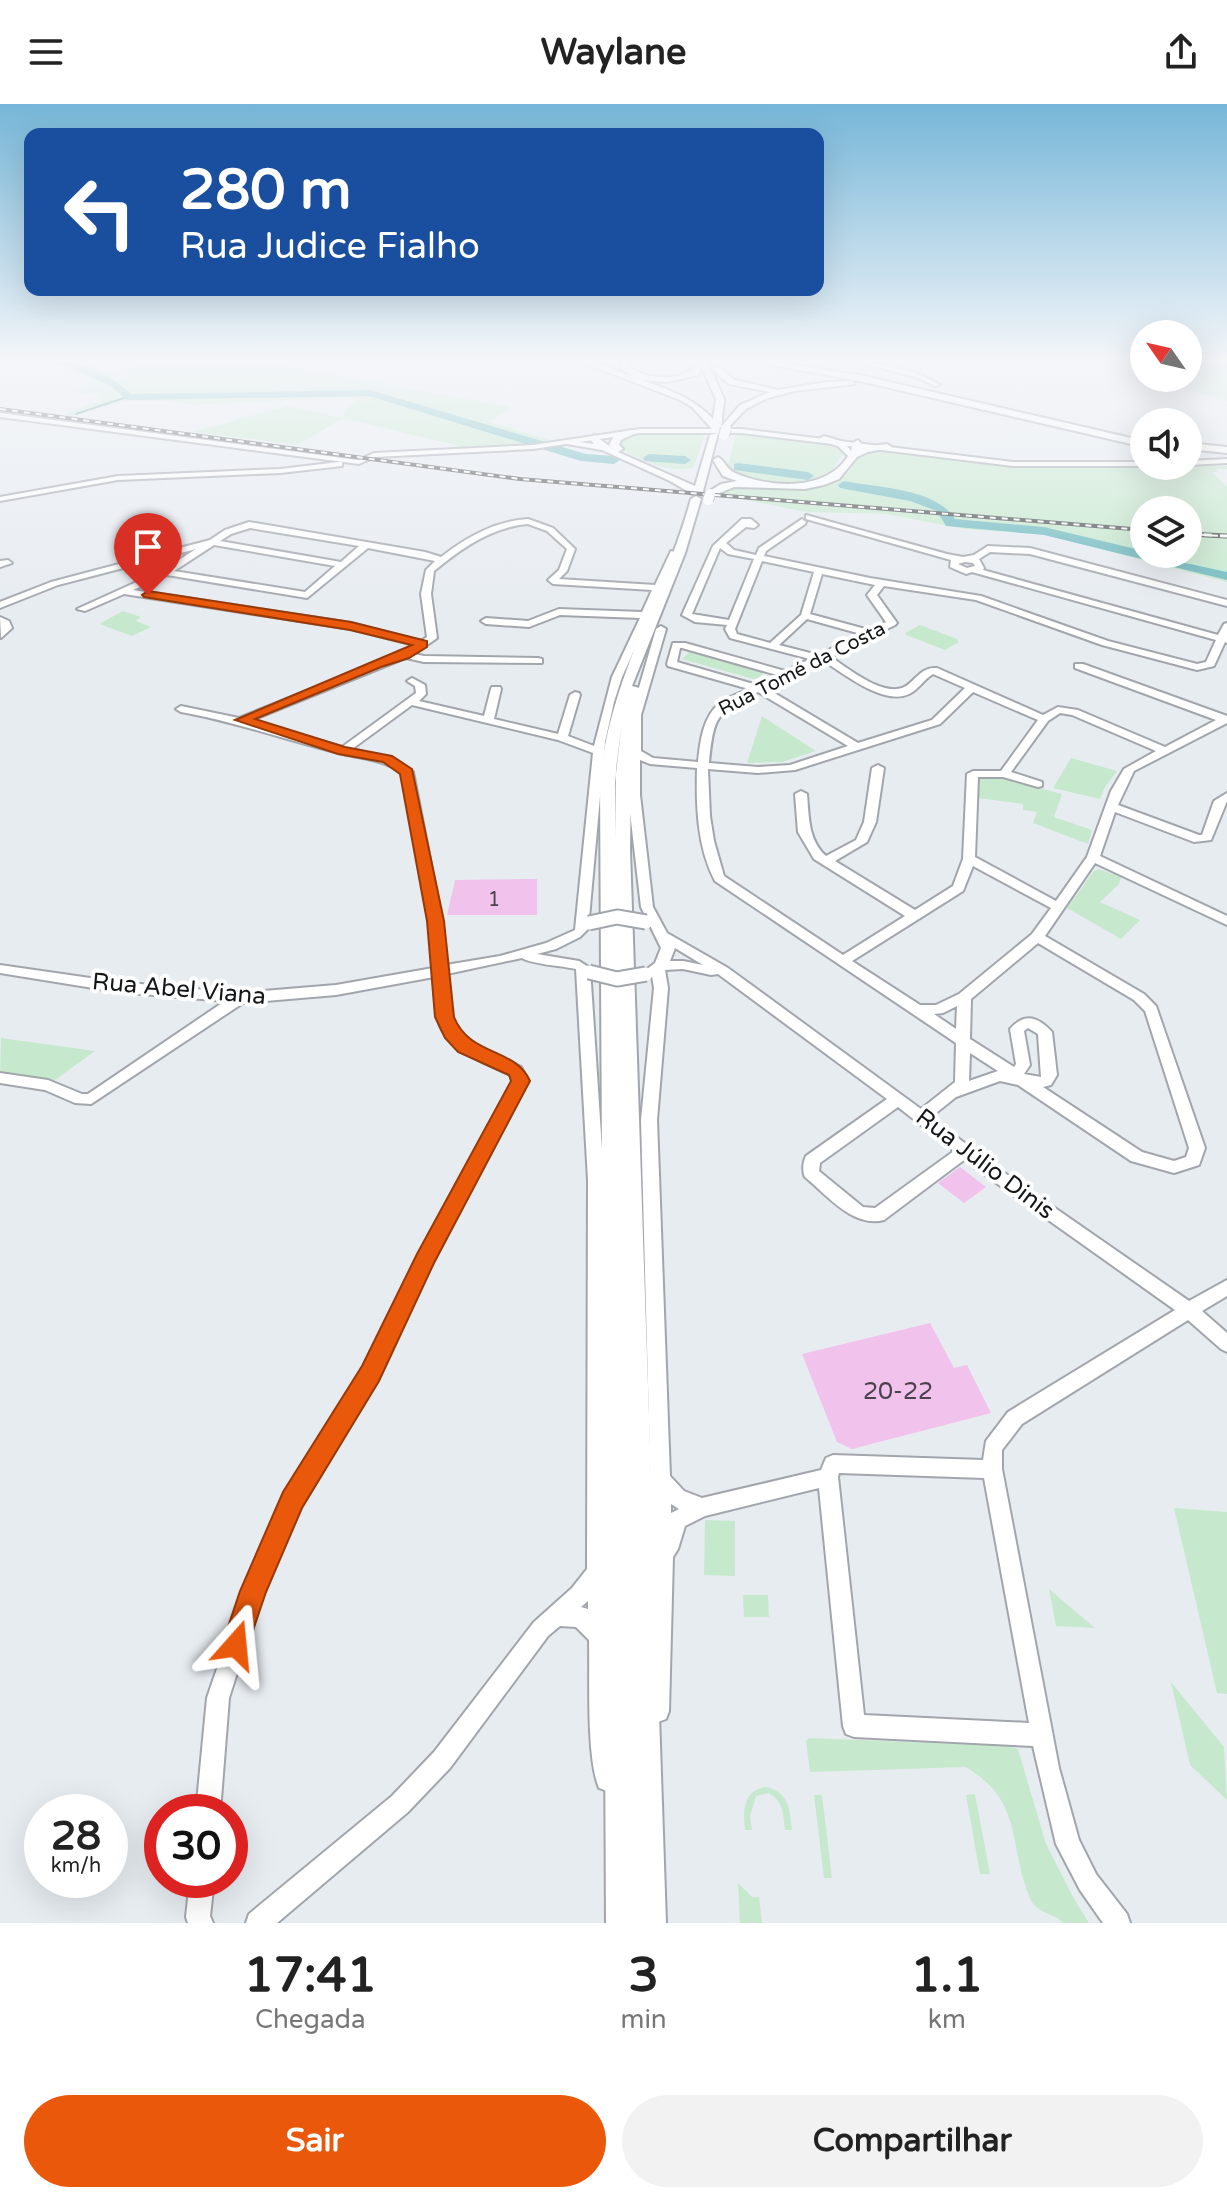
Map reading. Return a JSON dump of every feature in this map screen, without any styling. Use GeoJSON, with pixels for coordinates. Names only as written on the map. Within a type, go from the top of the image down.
{"type":"FeatureCollection","features":[{"type":"Feature","properties":{"kind":"main road"},"geometry":{"type":"LineString","coordinates":[[604,447],[660,470],[688,472],[713,460]]}},
{"type":"Feature","properties":{"kind":"main road"},"geometry":{"type":"LineString","coordinates":[[609,447],[660,475],[689,485],[703,496]]}},
{"type":"Feature","properties":{"kind":"main road"},"geometry":{"type":"LineString","coordinates":[[636,1915],[623,771],[628,721],[636,690],[692,555],[703,496],[717,447]]}},
{"type":"Feature","properties":{"kind":"main road"},"geometry":{"type":"LineString","coordinates":[[846,447],[853,451]]}},
{"type":"Feature","properties":{"kind":"main road"},"geometry":{"type":"LineString","coordinates":[[713,460],[736,478],[793,484],[829,477],[853,451],[887,447]]}},
{"type":"Feature","properties":{"kind":"main road"},"geometry":{"type":"LineString","coordinates":[[636,1915],[608,904],[610,755],[617,712],[627,680],[703,496],[735,484],[792,487],[826,482],[842,473],[853,451]]}},
{"type":"Feature","properties":{"kind":"main road"},"geometry":{"type":"LineString","coordinates":[[1202,451],[1226,456]]}},
{"type":"Feature","properties":{"kind":"street"},"geometry":{"type":"LineString","coordinates":[[244,447],[359,462]]}},
{"type":"Feature","properties":{"kind":"street"},"geometry":{"type":"LineString","coordinates":[[0,498],[118,478],[280,471],[359,462],[374,455],[534,447]]}},
{"type":"Feature","properties":{"kind":"street"},"geometry":{"type":"LineString","coordinates":[[887,447],[1013,464],[1130,464]]}},
{"type":"Feature","properties":{"kind":"street"},"geometry":{"type":"LineString","coordinates":[[1202,461],[1226,456]]}},
{"type":"Feature","properties":{"kind":"street"},"geometry":{"type":"LineString","coordinates":[[713,556],[731,552],[759,556],[881,583],[988,601],[1105,643],[1197,667],[1210,664],[1225,636],[976,565],[802,521],[762,550],[759,556],[732,623],[733,636],[822,658],[878,690],[895,695],[908,691],[933,670],[1044,719]]}},
{"type":"Feature","properties":{"kind":"street"},"geometry":{"type":"LineString","coordinates":[[242,720],[405,655],[432,638],[426,580],[430,570],[484,534],[510,524],[529,522],[544,525],[571,549],[563,571],[553,580],[556,582],[658,588]]}},
{"type":"Feature","properties":{"kind":"street"},"geometry":{"type":"LineString","coordinates":[[82,609],[166,572],[228,532],[249,525],[441,560]]}},
{"type":"Feature","properties":{"kind":"street"},"geometry":{"type":"LineString","coordinates":[[732,623],[695,619],[687,615],[721,543],[742,526]]}},
{"type":"Feature","properties":{"kind":"street"},"geometry":{"type":"LineString","coordinates":[[636,1915],[603,1740],[597,1572],[596,1180],[583,968],[571,948],[582,929],[599,751],[617,677],[676,549],[690,527]]}},
{"type":"Feature","properties":{"kind":"street"},"geometry":{"type":"LineString","coordinates":[[2,602],[57,583],[211,542],[343,565]]}},
{"type":"Feature","properties":{"kind":"street"},"geometry":{"type":"LineString","coordinates":[[721,543],[731,552]]}},
{"type":"Feature","properties":{"kind":"street"},"geometry":{"type":"LineString","coordinates":[[166,572],[307,595],[366,545]]}},
{"type":"Feature","properties":{"kind":"street"},"geometry":{"type":"LineString","coordinates":[[958,562],[954,575],[976,565],[988,549],[1030,551],[1227,603]]}},
{"type":"Feature","properties":{"kind":"street"},"geometry":{"type":"LineString","coordinates":[[772,646],[805,616],[819,569]]}},
{"type":"Feature","properties":{"kind":"street","name":"Rua Tomé da Costa"},"geometry":{"type":"LineString","coordinates":[[702,764],[715,711],[892,623],[872,595],[881,583]]}},
{"type":"Feature","properties":{"kind":"street"},"geometry":{"type":"LineString","coordinates":[[934,591],[944,583]]}},
{"type":"Feature","properties":{"kind":"street"},"geometry":{"type":"LineString","coordinates":[[124,591],[339,624],[423,644]]}},
{"type":"Feature","properties":{"kind":"street"},"geometry":{"type":"LineString","coordinates":[[486,621],[529,624],[559,612],[646,615]]}},
{"type":"Feature","properties":{"kind":"street"},"geometry":{"type":"LineString","coordinates":[[805,616],[871,634]]}},
{"type":"Feature","properties":{"kind":"street"},"geometry":{"type":"LineString","coordinates":[[0,620],[6,623],[7,628],[1,635]]}},
{"type":"Feature","properties":{"kind":"street"},"geometry":{"type":"LineString","coordinates":[[583,968],[617,979],[655,969],[668,948],[647,907],[634,773],[636,715],[661,629]]}},
{"type":"Feature","properties":{"kind":"street"},"geometry":{"type":"LineString","coordinates":[[788,675],[676,645],[672,664],[760,689],[857,747]]}},
{"type":"Feature","properties":{"kind":"street"},"geometry":{"type":"LineString","coordinates":[[405,655],[424,659],[538,661]]}},
{"type":"Feature","properties":{"kind":"street"},"geometry":{"type":"LineString","coordinates":[[1079,666],[1226,720]]}},
{"type":"Feature","properties":{"kind":"street"},"geometry":{"type":"LineString","coordinates":[[343,751],[411,702],[422,689],[412,681]]}},
{"type":"Feature","properties":{"kind":"street"},"geometry":{"type":"LineString","coordinates":[[635,752],[650,761],[666,763],[758,770],[791,768],[936,722],[971,688]]}},
{"type":"Feature","properties":{"kind":"street"},"geometry":{"type":"LineString","coordinates":[[488,721],[496,689]]}},
{"type":"Feature","properties":{"kind":"street"},"geometry":{"type":"LineString","coordinates":[[562,738],[575,695]]}},
{"type":"Feature","properties":{"kind":"street"},"geometry":{"type":"LineString","coordinates":[[411,702],[562,738],[599,751]]}},
{"type":"Feature","properties":{"kind":"street"},"geometry":{"type":"LineString","coordinates":[[181,709],[242,720],[343,751],[387,759],[407,772],[442,971],[444,1017],[451,1034],[465,1047],[516,1071],[521,1081],[425,1261],[370,1374],[292,1500],[253,1591],[218,1698],[210,1794]]}},
{"type":"Feature","properties":{"kind":"street"},"geometry":{"type":"LineString","coordinates":[[1004,774],[1044,719],[1058,710],[1074,712],[1163,750]]}},
{"type":"Feature","properties":{"kind":"street"},"geometry":{"type":"LineString","coordinates":[[918,1009],[938,1010],[964,997],[1037,937],[1093,857],[1111,807],[1130,769],[1226,720]]}},
{"type":"Feature","properties":{"kind":"street"},"geometry":{"type":"LineString","coordinates":[[562,738],[588,739],[603,729]]}},
{"type":"Feature","properties":{"kind":"street"},"geometry":{"type":"LineString","coordinates":[[634,773],[642,766],[666,763]]}},
{"type":"Feature","properties":{"kind":"street"},"geometry":{"type":"LineString","coordinates":[[702,764],[710,860],[719,878],[994,1060],[1022,1074],[1137,1157],[1174,1167],[1193,1161],[1197,1148],[1151,1009],[1139,997],[1037,937]]}},
{"type":"Feature","properties":{"kind":"street"},"geometry":{"type":"LineString","coordinates":[[826,861],[861,842],[870,822],[878,768]]}},
{"type":"Feature","properties":{"kind":"street"},"geometry":{"type":"LineString","coordinates":[[844,960],[959,888],[969,859],[973,774],[1004,774],[1038,784]]}},
{"type":"Feature","properties":{"kind":"street"},"geometry":{"type":"LineString","coordinates":[[801,794],[804,832],[818,856],[915,916]]}},
{"type":"Feature","properties":{"kind":"street"},"geometry":{"type":"LineString","coordinates":[[1111,807],[1198,839],[1207,837],[1220,801],[1227,796]]}},
{"type":"Feature","properties":{"kind":"street"},"geometry":{"type":"LineString","coordinates":[[1093,857],[1227,921]]}},
{"type":"Feature","properties":{"kind":"street"},"geometry":{"type":"LineString","coordinates":[[969,859],[1056,906]]}},
{"type":"Feature","properties":{"kind":"street"},"geometry":{"type":"LineString","coordinates":[[582,929],[617,917],[657,929]]}},
{"type":"Feature","properties":{"kind":"street","name":"Rua Abel Viana"},"geometry":{"type":"LineString","coordinates":[[0,969],[118,987],[240,998],[307,994],[500,960],[551,946],[582,929]]}},
{"type":"Feature","properties":{"kind":"street","name":"Rua Júlio Dinis"},"geometry":{"type":"LineString","coordinates":[[657,929],[741,984],[965,1151],[1187,1309],[1227,1344]]}},
{"type":"Feature","properties":{"kind":"street","name":"Rua Abel Viana"},"geometry":{"type":"LineString","coordinates":[[500,960],[543,958],[583,968]]}},
{"type":"Feature","properties":{"kind":"street","name":"Rua Júlio Dinis"},"geometry":{"type":"LineString","coordinates":[[655,969],[700,967],[741,984]]}},
{"type":"Feature","properties":{"kind":"street"},"geometry":{"type":"LineString","coordinates":[[636,1915],[663,1573],[659,1383],[650,1228],[649,1120],[661,988],[655,969]]}},
{"type":"Feature","properties":{"kind":"street"},"geometry":{"type":"LineString","coordinates":[[922,1116],[962,1084],[964,997]]}},
{"type":"Feature","properties":{"kind":"street"},"geometry":{"type":"LineString","coordinates":[[0,1078],[59,1087],[80,1099],[91,1099],[240,998]]}},
{"type":"Feature","properties":{"kind":"street"},"geometry":{"type":"LineString","coordinates":[[953,1092],[999,1076],[1022,1074],[1035,1062],[1049,1069],[1045,1032],[1028,1022],[1017,1029],[1022,1074]]}},
{"type":"Feature","properties":{"kind":"street"},"geometry":{"type":"LineString","coordinates":[[964,1069],[975,1061],[994,1060]]}},
{"type":"Feature","properties":{"kind":"street"},"geometry":{"type":"LineString","coordinates":[[898,1099],[812,1160],[811,1173],[859,1213],[878,1215],[965,1151]]}},
{"type":"Feature","properties":{"kind":"street"},"geometry":{"type":"LineString","coordinates":[[1118,1923],[1088,1882],[1068,1844],[1042,1735],[992,1469],[993,1447],[1015,1418],[1227,1287]]}},
{"type":"Feature","properties":{"kind":"street"},"geometry":{"type":"LineString","coordinates":[[992,1469],[833,1464],[828,1477],[854,1726],[1042,1735]]}},
{"type":"Feature","properties":{"kind":"street"},"geometry":{"type":"LineString","coordinates":[[659,1476],[672,1495],[684,1503],[702,1507]]}},
{"type":"Feature","properties":{"kind":"street"},"geometry":{"type":"LineString","coordinates":[[663,1573],[677,1520],[702,1507],[828,1477]]}},
{"type":"Feature","properties":{"kind":"street"},"geometry":{"type":"LineString","coordinates":[[258,1923],[400,1804],[442,1760],[541,1629],[579,1595],[597,1572]]}},
{"type":"Feature","properties":{"kind":"street"},"geometry":{"type":"LineString","coordinates":[[556,1615],[581,1617],[599,1635]]}},
{"type":"Feature","properties":{"kind":"street"},"geometry":{"type":"LineString","coordinates":[[200,1898],[198,1917],[201,1923]]}},
{"type":"Feature","properties":{"kind":"green space"},"geometry":{"type":"Polygon","coordinates":[[[620,447],[701,447],[694,467],[685,469],[653,464],[620,447]]]}},
{"type":"Feature","properties":{"kind":"green space"},"geometry":{"type":"Polygon","coordinates":[[[733,447],[838,447],[844,451],[825,476],[802,482],[761,481],[727,468],[733,447]]]}},
{"type":"Feature","properties":{"kind":"green space"},"geometry":{"type":"Polygon","coordinates":[[[882,449],[1033,467],[1130,466],[1130,480],[1202,480],[1202,466],[1227,466],[1227,469],[1212,472],[1227,487],[1227,582],[1173,568],[1202,568],[1202,496],[1130,496],[1130,557],[1043,534],[965,529],[887,514],[806,512],[722,495],[732,488],[746,485],[816,487],[832,484],[847,474],[859,455],[882,449]]]}},
{"type":"Feature","properties":{"kind":"green space"},"geometry":{"type":"Polygon","coordinates":[[[123,611],[141,617],[136,621],[151,627],[132,636],[99,624],[123,611]]]}},
{"type":"Feature","properties":{"kind":"green space"},"geometry":{"type":"Polygon","coordinates":[[[920,625],[959,642],[945,650],[906,635],[920,625]]]}},
{"type":"Feature","properties":{"kind":"green space"},"geometry":{"type":"Polygon","coordinates":[[[691,651],[765,671],[757,680],[682,659],[691,651]]]}},
{"type":"Feature","properties":{"kind":"green space"},"geometry":{"type":"Polygon","coordinates":[[[762,716],[816,751],[782,762],[747,763],[762,716]]]}},
{"type":"Feature","properties":{"kind":"green space"},"geometry":{"type":"Polygon","coordinates":[[[1071,758],[1117,771],[1100,799],[1053,788],[1071,758]]]}},
{"type":"Feature","properties":{"kind":"green space"},"geometry":{"type":"Polygon","coordinates":[[[989,775],[1062,794],[1054,817],[1092,830],[1088,844],[1033,823],[1037,812],[1023,810],[1023,804],[977,798],[977,777],[989,775]]]}},
{"type":"Feature","properties":{"kind":"green space"},"geometry":{"type":"Polygon","coordinates":[[[1099,869],[1121,877],[1119,884],[1100,902],[1140,920],[1121,939],[1067,908],[1094,871],[1099,869]]]}},
{"type":"Feature","properties":{"kind":"green space"},"geometry":{"type":"Polygon","coordinates":[[[1,1038],[95,1051],[48,1085],[0,1078],[1,1038]]]}},
{"type":"Feature","properties":{"kind":"green space"},"geometry":{"type":"Polygon","coordinates":[[[1174,1508],[1227,1512],[1227,1694],[1217,1693],[1174,1508]]]}},
{"type":"Feature","properties":{"kind":"green space"},"geometry":{"type":"Polygon","coordinates":[[[705,1520],[735,1521],[735,1576],[704,1575],[705,1520]]]}},
{"type":"Feature","properties":{"kind":"green space"},"geometry":{"type":"Polygon","coordinates":[[[1049,1589],[1095,1628],[1056,1626],[1049,1589]]]}},
{"type":"Feature","properties":{"kind":"green space"},"geometry":{"type":"Polygon","coordinates":[[[743,1595],[768,1595],[769,1617],[744,1617],[743,1595]]]}},
{"type":"Feature","properties":{"kind":"green space"},"geometry":{"type":"Polygon","coordinates":[[[1171,1682],[1224,1747],[1227,1800],[1190,1765],[1171,1682]]]}},
{"type":"Feature","properties":{"kind":"green space"},"geometry":{"type":"Polygon","coordinates":[[[809,1738],[1007,1746],[1018,1749],[1046,1844],[1089,1923],[1063,1923],[1033,1903],[1023,1878],[1006,1810],[985,1781],[966,1767],[810,1772],[806,1741],[809,1738]]]}},
{"type":"Feature","properties":{"kind":"green space"},"geometry":{"type":"Polygon","coordinates":[[[766,1787],[774,1789],[784,1798],[792,1830],[785,1830],[780,1804],[768,1793],[756,1796],[750,1816],[752,1830],[745,1830],[746,1802],[753,1792],[766,1787]]]}},
{"type":"Feature","properties":{"kind":"green space"},"geometry":{"type":"Polygon","coordinates":[[[975,1794],[990,1874],[980,1874],[966,1795],[975,1794]]]}},
{"type":"Feature","properties":{"kind":"green space"},"geometry":{"type":"Polygon","coordinates":[[[814,1795],[822,1795],[832,1878],[824,1878],[814,1795]]]}},
{"type":"Feature","properties":{"kind":"green space"},"geometry":{"type":"Polygon","coordinates":[[[738,1883],[752,1897],[759,1897],[762,1923],[740,1923],[738,1883]]]}},
{"type":"Feature","properties":{"kind":"building"},"geometry":{"type":"Polygon","coordinates":[[[537,879],[537,915],[447,915],[455,880],[537,879]]]}},
{"type":"Feature","properties":{"kind":"building"},"geometry":{"type":"Polygon","coordinates":[[[960,1167],[986,1187],[964,1203],[938,1183],[960,1167]]]}},
{"type":"Feature","properties":{"kind":"building"},"geometry":{"type":"Polygon","coordinates":[[[930,1323],[954,1368],[967,1365],[991,1413],[852,1449],[837,1442],[802,1354],[930,1323]]]}},
{"type":"Feature","properties":{"kind":"waterway"},"geometry":{"type":"LineString","coordinates":[[548,447],[585,458],[614,460]]}},
{"type":"Feature","properties":{"kind":"waterway"},"geometry":{"type":"LineString","coordinates":[[649,458],[685,460]]}},
{"type":"Feature","properties":{"kind":"waterway"},"geometry":{"type":"LineString","coordinates":[[738,467],[808,476]]}},
{"type":"Feature","properties":{"kind":"waterway"},"geometry":{"type":"LineString","coordinates":[[844,485],[913,498],[942,508],[951,523],[1044,531],[1227,576]]}},
{"type":"Feature","properties":{"kind":"railway"},"geometry":{"type":"LineString","coordinates":[[281,447],[520,479],[1130,529]]}},
{"type":"Feature","properties":{"kind":"railway"},"geometry":{"type":"LineString","coordinates":[[1220,536],[1188,534],[1227,536]]}},
{"type":"Feature","properties":{"kind":"route"},"geometry":{"type":"LineString","coordinates":[[148,595],[351,626],[423,644],[405,655],[242,720],[343,751],[387,759],[407,772],[436,921],[444,1017],[451,1034],[465,1047],[516,1071],[521,1081],[425,1261],[370,1374],[292,1500],[253,1591],[236,1645]]}}]}
